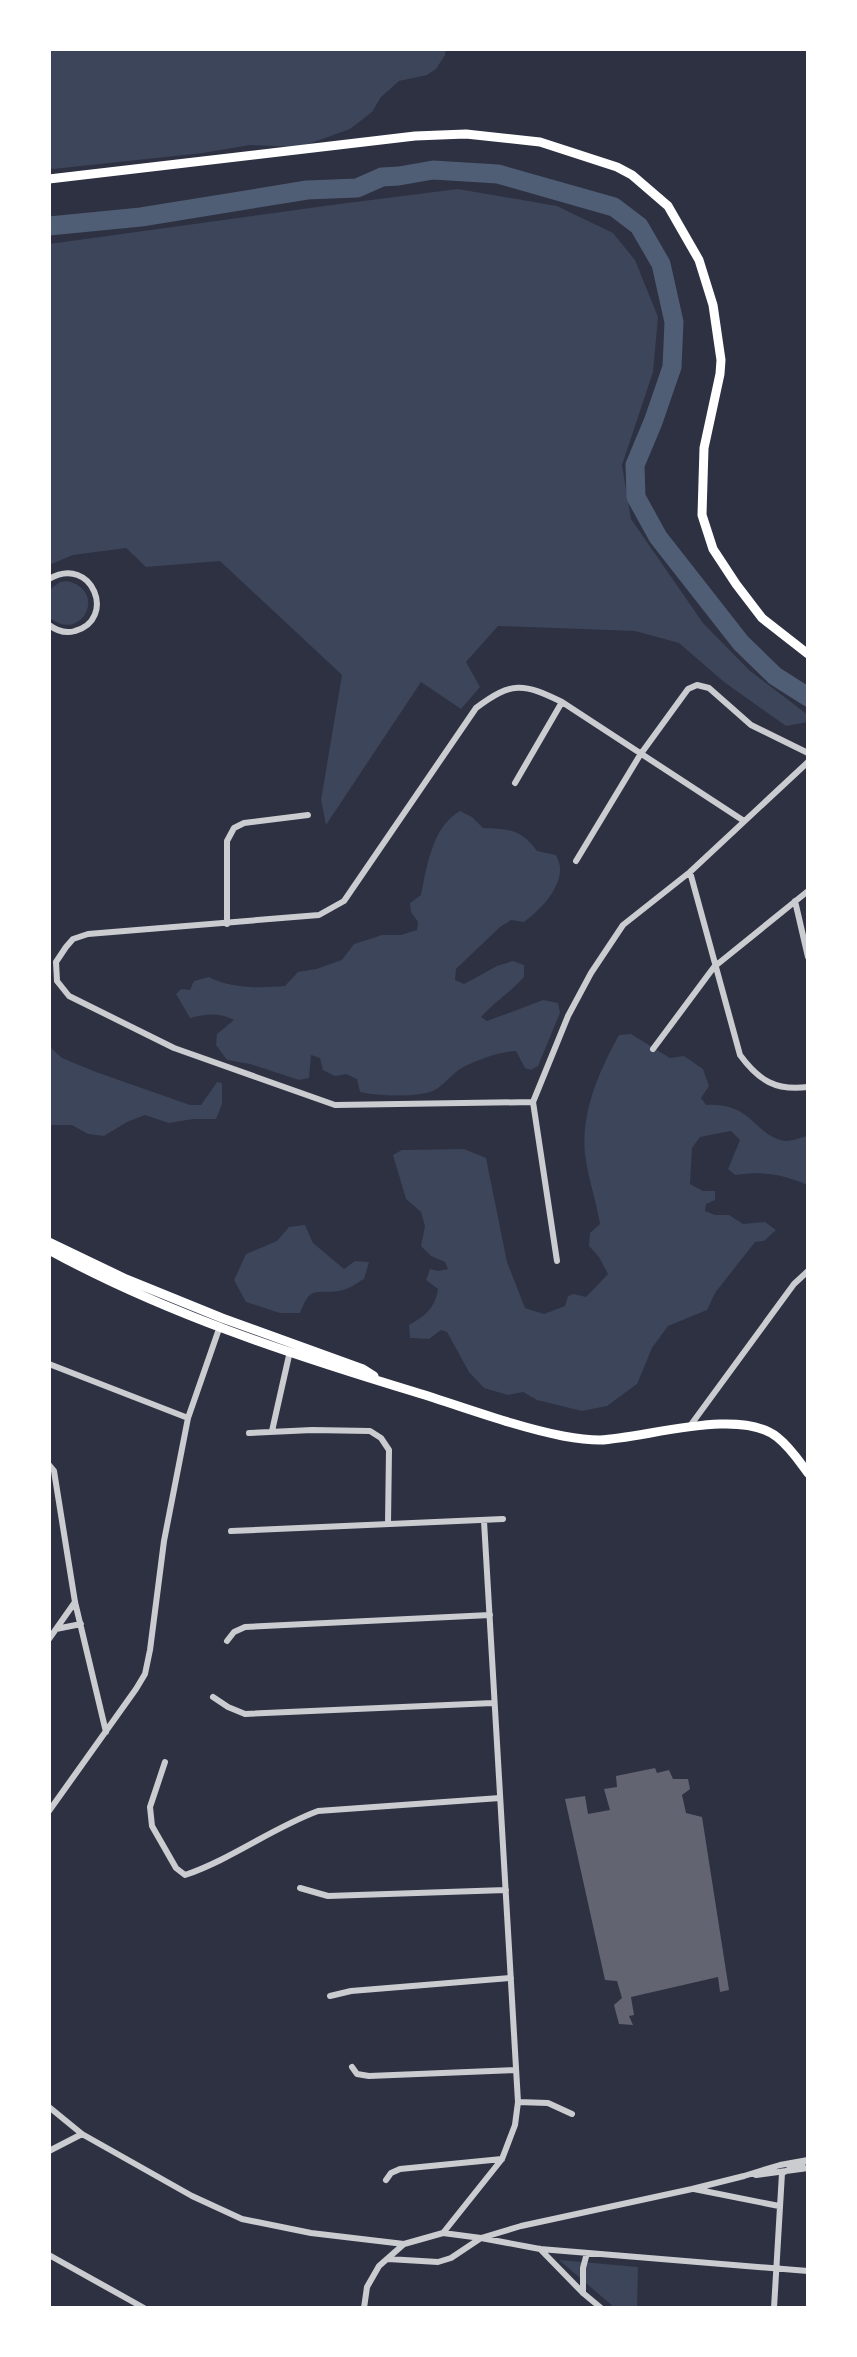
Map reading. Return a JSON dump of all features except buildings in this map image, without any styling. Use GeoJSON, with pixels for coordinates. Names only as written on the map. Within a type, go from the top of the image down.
{"type":"FeatureCollection","features":[{"type":"Feature","properties":{"kind":"main road"},"geometry":{"type":"LineString","coordinates":[[49,179],[415,136],[466,134],[540,142],[617,167],[632,175],[668,206],[699,260],[713,305],[721,360],[704,448],[702,515],[713,550],[762,618],[808,654]]}},
{"type":"Feature","properties":{"kind":"main road"},"geometry":{"type":"LineString","coordinates":[[49,1242],[290,1354],[388,1384],[563,1436],[599,1440],[690,1426],[759,1427],[776,1436],[791,1450],[808,1474]]}},
{"type":"Feature","properties":{"kind":"main road"},"geometry":{"type":"LineString","coordinates":[[49,1250],[129,1291],[289,1342],[363,1369],[388,1384]]}},
{"type":"Feature","properties":{"kind":"street"},"geometry":{"type":"LineString","coordinates":[[49,579],[66,573],[83,578],[95,592],[97,600],[93,618],[79,630],[61,632],[49,625]]}},
{"type":"Feature","properties":{"kind":"street"},"geometry":{"type":"LineString","coordinates":[[576,861],[640,755],[688,689],[697,685],[709,688],[751,726],[808,753]]}},
{"type":"Feature","properties":{"kind":"street"},"geometry":{"type":"LineString","coordinates":[[533,1102],[335,1105],[174,1048],[69,996],[57,981],[56,962],[73,939],[88,933],[319,915],[344,901],[476,708],[496,693],[513,687],[530,689],[562,702],[744,821]]}},
{"type":"Feature","properties":{"kind":"street"},"geometry":{"type":"LineString","coordinates":[[515,783],[562,702]]}},
{"type":"Feature","properties":{"kind":"street"},"geometry":{"type":"LineString","coordinates":[[557,1261],[533,1102],[568,1016],[591,972],[623,925],[690,872],[808,762]]}},
{"type":"Feature","properties":{"kind":"street"},"geometry":{"type":"LineString","coordinates":[[227,924],[227,841],[234,828],[244,823],[307,815]]}},
{"type":"Feature","properties":{"kind":"street"},"geometry":{"type":"LineString","coordinates":[[690,872],[735,1042],[747,1064],[775,1086],[789,1089],[808,1087]]}},
{"type":"Feature","properties":{"kind":"street"},"geometry":{"type":"LineString","coordinates":[[653,1049],[714,967],[808,891]]}},
{"type":"Feature","properties":{"kind":"street"},"geometry":{"type":"LineString","coordinates":[[795,901],[808,957]]}},
{"type":"Feature","properties":{"kind":"street"},"geometry":{"type":"LineString","coordinates":[[690,1426],[794,1284],[808,1271]]}},
{"type":"Feature","properties":{"kind":"street"},"geometry":{"type":"LineString","coordinates":[[49,1811],[145,1674],[164,1541],[188,1418],[220,1322]]}},
{"type":"Feature","properties":{"kind":"street"},"geometry":{"type":"LineString","coordinates":[[272,1432],[290,1354],[289,1342]]}},
{"type":"Feature","properties":{"kind":"street"},"geometry":{"type":"LineString","coordinates":[[49,1364],[188,1418]]}},
{"type":"Feature","properties":{"kind":"street"},"geometry":{"type":"LineString","coordinates":[[249,1433],[370,1431],[381,1438],[389,1450],[388,1524]]}},
{"type":"Feature","properties":{"kind":"street"},"geometry":{"type":"LineString","coordinates":[[51,1471],[75,1602],[106,1732]]}},
{"type":"Feature","properties":{"kind":"street"},"geometry":{"type":"LineString","coordinates":[[231,1531],[503,1519]]}},
{"type":"Feature","properties":{"kind":"street"},"geometry":{"type":"LineString","coordinates":[[443,2233],[502,2159],[515,2125],[518,2102],[484,1521]]}},
{"type":"Feature","properties":{"kind":"street"},"geometry":{"type":"LineString","coordinates":[[49,1639],[75,1602]]}},
{"type":"Feature","properties":{"kind":"street"},"geometry":{"type":"LineString","coordinates":[[227,1641],[234,1632],[245,1628],[490,1615]]}},
{"type":"Feature","properties":{"kind":"street"},"geometry":{"type":"LineString","coordinates":[[56,1629],[81,1625]]}},
{"type":"Feature","properties":{"kind":"street"},"geometry":{"type":"LineString","coordinates":[[213,1697],[245,1714],[494,1703]]}},
{"type":"Feature","properties":{"kind":"street"},"geometry":{"type":"LineString","coordinates":[[165,1762],[150,1807],[152,1826],[176,1868],[185,1875],[203,1869],[318,1811],[500,1798]]}},
{"type":"Feature","properties":{"kind":"street"},"geometry":{"type":"LineString","coordinates":[[300,1888],[328,1896],[506,1890]]}},
{"type":"Feature","properties":{"kind":"street"},"geometry":{"type":"LineString","coordinates":[[330,1996],[351,1991],[511,1978]]}},
{"type":"Feature","properties":{"kind":"street"},"geometry":{"type":"LineString","coordinates":[[352,2067],[357,2074],[369,2076],[516,2070]]}},
{"type":"Feature","properties":{"kind":"street"},"geometry":{"type":"LineString","coordinates":[[518,2102],[548,2103],[572,2114]]}},
{"type":"Feature","properties":{"kind":"street"},"geometry":{"type":"LineString","coordinates":[[49,2107],[82,2134],[192,2196],[242,2219],[311,2232],[404,2244],[443,2233],[540,2249],[808,2271]]}},
{"type":"Feature","properties":{"kind":"street"},"geometry":{"type":"LineString","coordinates":[[49,2151],[82,2134]]}},
{"type":"Feature","properties":{"kind":"street"},"geometry":{"type":"LineString","coordinates":[[386,2180],[391,2173],[400,2169],[502,2159]]}},
{"type":"Feature","properties":{"kind":"street"},"geometry":{"type":"LineString","coordinates":[[388,2259],[438,2262],[451,2259],[481,2238],[535,2222],[692,2189],[808,2160]]}},
{"type":"Feature","properties":{"kind":"street"},"geometry":{"type":"LineString","coordinates":[[782,2174],[808,2160]]}},
{"type":"Feature","properties":{"kind":"street"},"geometry":{"type":"LineString","coordinates":[[744,2176],[782,2174],[808,2168]]}},
{"type":"Feature","properties":{"kind":"street"},"geometry":{"type":"LineString","coordinates":[[774,2308],[782,2174]]}},
{"type":"Feature","properties":{"kind":"street"},"geometry":{"type":"LineString","coordinates":[[692,2189],[779,2206]]}},
{"type":"Feature","properties":{"kind":"street"},"geometry":{"type":"LineString","coordinates":[[364,2308],[367,2287],[379,2266],[404,2244]]}},
{"type":"Feature","properties":{"kind":"street"},"geometry":{"type":"LineString","coordinates":[[540,2249],[601,2308]]}},
{"type":"Feature","properties":{"kind":"street"},"geometry":{"type":"LineString","coordinates":[[583,2293],[583,2268],[587,2253]]}},
{"type":"Feature","properties":{"kind":"street"},"geometry":{"type":"LineString","coordinates":[[49,2255],[144,2308]]}},
{"type":"Feature","properties":{"kind":"shaded area"},"geometry":{"type":"Polygon","coordinates":[[[49,49],[446,49],[436,69],[427,75],[399,81],[381,97],[372,112],[350,129],[300,147],[250,145],[203,153],[53,169],[49,168],[49,49]]]}},
{"type":"Feature","properties":{"kind":"shaded area"},"geometry":{"type":"Polygon","coordinates":[[[458,189],[557,206],[613,233],[635,260],[658,317],[653,372],[622,465],[631,519],[703,623],[749,670],[808,715],[808,722],[786,726],[724,682],[679,643],[635,631],[498,626],[466,662],[480,687],[461,709],[421,682],[326,825],[321,800],[342,675],[220,561],[146,567],[126,548],[73,555],[49,565],[49,244],[458,189]]]}},
{"type":"Feature","properties":{"kind":"shaded area"},"geometry":{"type":"Polygon","coordinates":[[[67,581],[80,586],[86,594],[88,604],[86,613],[80,620],[61,624],[49,617],[49,590],[60,582],[67,581]]]}},
{"type":"Feature","properties":{"kind":"shaded area"},"geometry":{"type":"Polygon","coordinates":[[[460,811],[472,817],[483,828],[520,834],[537,851],[556,855],[559,863],[556,886],[542,906],[524,922],[511,920],[500,927],[456,969],[455,980],[464,984],[497,966],[513,961],[524,965],[524,977],[481,1017],[487,1021],[543,1000],[558,1003],[560,1013],[538,1066],[531,1070],[525,1068],[516,1051],[503,1053],[466,1066],[428,1093],[398,1096],[360,1092],[357,1079],[346,1074],[335,1076],[323,1070],[320,1058],[311,1055],[309,1078],[299,1080],[250,1064],[227,1060],[216,1045],[217,1034],[234,1020],[212,1015],[190,1018],[176,994],[181,989],[190,990],[194,981],[209,977],[237,986],[285,986],[298,972],[342,960],[354,944],[382,935],[401,935],[417,930],[418,922],[411,912],[410,903],[421,895],[437,837],[443,827],[460,811]]]}},
{"type":"Feature","properties":{"kind":"shaded area"},"geometry":{"type":"Polygon","coordinates":[[[631,1034],[670,1058],[684,1056],[703,1069],[709,1086],[701,1098],[706,1105],[723,1106],[738,1111],[780,1140],[789,1141],[808,1136],[808,1185],[773,1174],[735,1175],[728,1169],[740,1140],[731,1131],[700,1137],[692,1148],[690,1184],[703,1191],[715,1191],[715,1200],[706,1204],[705,1211],[715,1215],[729,1215],[743,1224],[765,1222],[776,1230],[764,1241],[755,1242],[715,1293],[707,1310],[668,1326],[652,1348],[637,1384],[607,1406],[582,1411],[537,1400],[523,1392],[508,1395],[484,1388],[469,1372],[447,1332],[441,1330],[429,1339],[410,1338],[409,1325],[428,1311],[437,1296],[438,1289],[426,1280],[430,1269],[448,1269],[445,1262],[431,1256],[421,1246],[425,1226],[421,1212],[406,1199],[393,1155],[402,1150],[464,1149],[486,1158],[507,1262],[525,1308],[544,1314],[565,1306],[568,1296],[574,1294],[586,1297],[608,1274],[589,1246],[590,1233],[600,1224],[585,1154],[586,1123],[598,1077],[619,1035],[631,1034]]]}},
{"type":"Feature","properties":{"kind":"shaded area"},"geometry":{"type":"Polygon","coordinates":[[[49,1046],[62,1058],[190,1105],[201,1105],[217,1082],[222,1083],[222,1104],[216,1119],[169,1123],[145,1115],[104,1136],[88,1134],[72,1125],[49,1125],[49,1046]]]}},
{"type":"Feature","properties":{"kind":"shaded area"},"geometry":{"type":"Polygon","coordinates":[[[305,1225],[313,1243],[344,1269],[355,1261],[369,1262],[364,1279],[342,1290],[314,1293],[307,1298],[300,1313],[280,1313],[246,1302],[234,1280],[246,1254],[277,1241],[289,1227],[305,1225]]]}},
{"type":"Feature","properties":{"kind":"shaded area"},"geometry":{"type":"Polygon","coordinates":[[[559,2260],[638,2267],[637,2308],[615,2308],[559,2260]]]}},
{"type":"Feature","properties":{"kind":"waterway"},"geometry":{"type":"LineString","coordinates":[[49,226],[141,217],[307,190],[357,188],[382,177],[433,170],[498,174],[614,207],[639,226],[661,264],[674,322],[672,367],[635,465],[636,497],[658,537],[741,643],[775,676],[808,697]]}}]}
